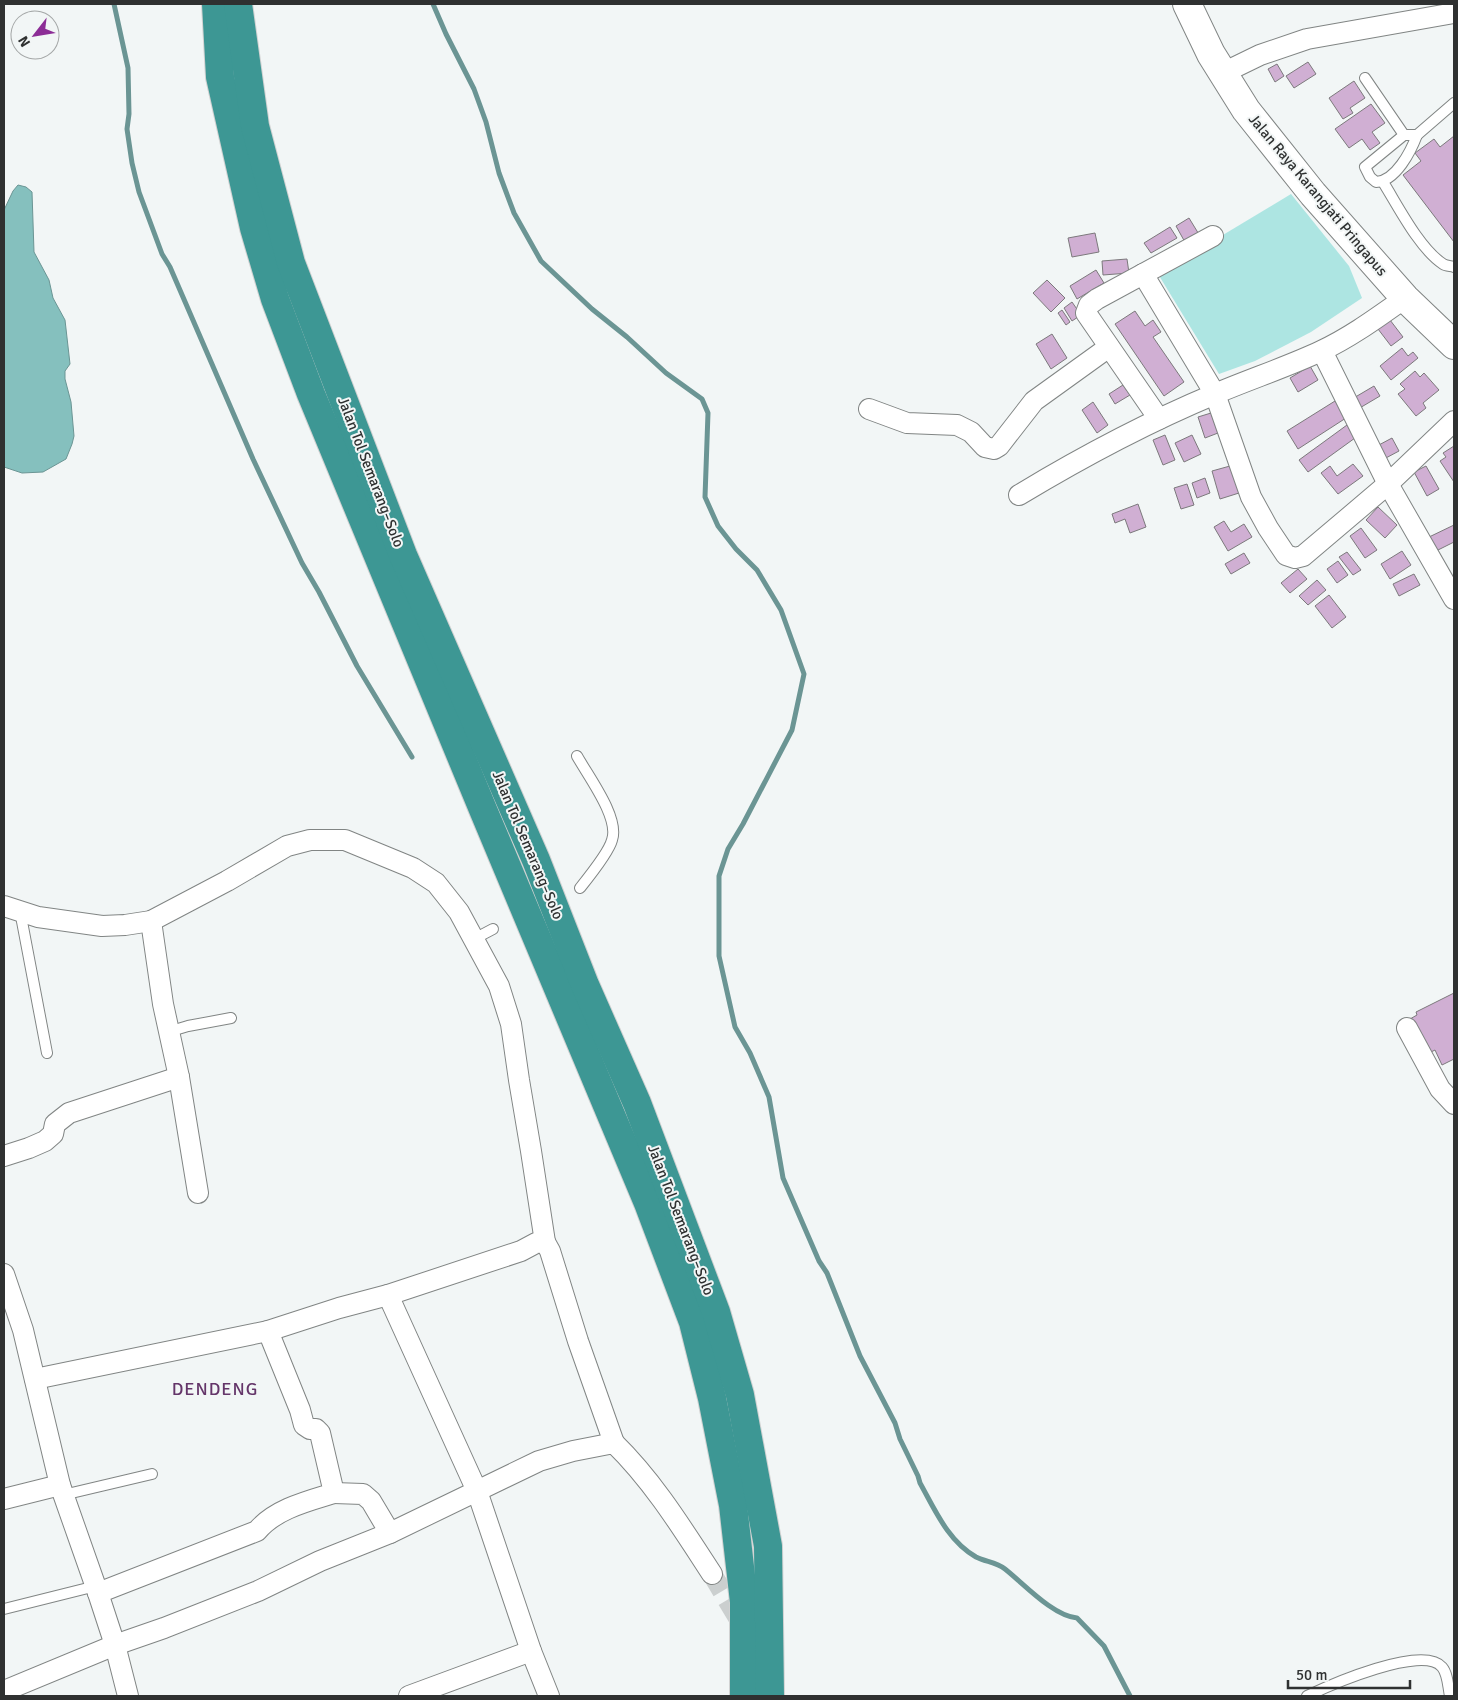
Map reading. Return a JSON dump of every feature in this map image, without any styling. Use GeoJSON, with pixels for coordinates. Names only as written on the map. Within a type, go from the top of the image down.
{"type":"FeatureCollection","features":[{"type":"Feature","properties":{"kind":"highway","name":"Jalan Tol Semarang–Solo"},"geometry":{"type":"LineString","coordinates":[[216,4],[220,78],[254,228],[275,299],[311,394],[472,785],[648,1203],[693,1322],[712,1398],[733,1505],[744,1602],[744,1696]]}},
{"type":"Feature","properties":{"kind":"highway","name":"Jalan Tol Semarang–Solo"},"geometry":{"type":"LineString","coordinates":[[238,4],[255,126],[291,263],[403,555],[536,860],[585,986],[637,1103],[716,1312],[740,1395],[768,1546],[770,1696]]}},
{"type":"Feature","properties":{"kind":"street","name":"Jalan Raya Karangjati Pringapus"},"geometry":{"type":"LineString","coordinates":[[1187,4],[1211,54],[1246,110],[1313,194],[1405,298],[1454,345]]}},
{"type":"Feature","properties":{"kind":"street"},"geometry":{"type":"LineString","coordinates":[[1223,73],[1260,55],[1307,40],[1453,16]]}},
{"type":"Feature","properties":{"kind":"street"},"geometry":{"type":"LineString","coordinates":[[1159,419],[1086,313],[1088,305],[1213,236]]}},
{"type":"Feature","properties":{"kind":"street"},"geometry":{"type":"LineString","coordinates":[[1143,274],[1215,394],[1251,497],[1286,555],[1295,558],[1303,556],[1388,484],[1454,420]]}},
{"type":"Feature","properties":{"kind":"street"},"geometry":{"type":"LineString","coordinates":[[1019,495],[1159,419],[1215,394],[1262,377],[1322,351],[1362,329],[1405,298]]}},
{"type":"Feature","properties":{"kind":"street"},"geometry":{"type":"LineString","coordinates":[[869,409],[907,423],[957,425],[971,432],[985,447],[994,449],[999,446],[1034,401],[1109,347]]}},
{"type":"Feature","properties":{"kind":"street"},"geometry":{"type":"LineString","coordinates":[[1322,351],[1388,484],[1454,599]]}},
{"type":"Feature","properties":{"kind":"street"},"geometry":{"type":"LineString","coordinates":[[12,908],[38,917],[102,926],[151,921],[287,846],[310,840],[345,840],[413,868],[436,883],[459,912],[499,986],[511,1024],[545,1242],[550,1251],[578,1341],[614,1442],[665,1503],[712,1574]]}},
{"type":"Feature","properties":{"kind":"street"},"geometry":{"type":"LineString","coordinates":[[151,921],[162,1004],[179,1077],[198,1193]]}},
{"type":"Feature","properties":{"kind":"street"},"geometry":{"type":"LineString","coordinates":[[1407,1028],[1440,1088],[1454,1104]]}},
{"type":"Feature","properties":{"kind":"street"},"geometry":{"type":"LineString","coordinates":[[4,1156],[45,1141],[52,1134],[56,1124],[69,1113],[179,1077]]}},
{"type":"Feature","properties":{"kind":"street"},"geometry":{"type":"LineString","coordinates":[[35,1379],[268,1330],[339,1308],[388,1296],[521,1251],[536,1243],[545,1242]]}},
{"type":"Feature","properties":{"kind":"street"},"geometry":{"type":"LineString","coordinates":[[4,1274],[23,1330],[62,1490],[115,1645],[128,1696]]}},
{"type":"Feature","properties":{"kind":"street"},"geometry":{"type":"LineString","coordinates":[[388,1296],[477,1491],[548,1696]]}},
{"type":"Feature","properties":{"kind":"street"},"geometry":{"type":"LineString","coordinates":[[268,1330],[300,1410],[304,1425],[310,1429],[316,1429],[320,1433],[334,1493]]}},
{"type":"Feature","properties":{"kind":"street"},"geometry":{"type":"LineString","coordinates":[[4,1691],[115,1645],[258,1591],[320,1562],[390,1533],[539,1461],[614,1442]]}},
{"type":"Feature","properties":{"kind":"street"},"geometry":{"type":"LineString","coordinates":[[4,1500],[62,1490]]}},
{"type":"Feature","properties":{"kind":"street"},"geometry":{"type":"LineString","coordinates":[[97,1590],[257,1530],[265,1521],[283,1512],[306,1501],[334,1493],[363,1494],[371,1502],[390,1533]]}},
{"type":"Feature","properties":{"kind":"street"},"geometry":{"type":"LineString","coordinates":[[409,1696],[531,1651]]}},
{"type":"Feature","properties":{"kind":"lane"},"geometry":{"type":"LineString","coordinates":[[1365,78],[1404,135]]}},
{"type":"Feature","properties":{"kind":"lane"},"geometry":{"type":"LineString","coordinates":[[1417,135],[1404,135],[1366,167],[1370,177],[1376,182],[1383,182],[1399,167],[1412,150],[1417,135],[1454,103]]}},
{"type":"Feature","properties":{"kind":"lane"},"geometry":{"type":"LineString","coordinates":[[1383,182],[1404,217],[1426,248],[1444,264],[1454,267]]}},
{"type":"Feature","properties":{"kind":"lane"},"geometry":{"type":"LineString","coordinates":[[577,756],[612,816],[614,828],[612,840],[580,888]]}},
{"type":"Feature","properties":{"kind":"lane"},"geometry":{"type":"LineString","coordinates":[[12,908],[47,1053]]}},
{"type":"Feature","properties":{"kind":"lane"},"geometry":{"type":"LineString","coordinates":[[474,939],[493,929]]}},
{"type":"Feature","properties":{"kind":"lane"},"geometry":{"type":"LineString","coordinates":[[168,1032],[188,1026],[231,1018]]}},
{"type":"Feature","properties":{"kind":"lane"},"geometry":{"type":"LineString","coordinates":[[62,1490],[152,1474]]}},
{"type":"Feature","properties":{"kind":"lane"},"geometry":{"type":"LineString","coordinates":[[4,1609],[97,1590]]}},
{"type":"Feature","properties":{"kind":"lane"},"geometry":{"type":"LineString","coordinates":[[1307,1696],[1369,1671],[1414,1660],[1432,1660],[1442,1666],[1446,1672],[1450,1696]]}},
{"type":"Feature","properties":{"kind":"shaded area"},"geometry":{"type":"Polygon","coordinates":[[[18,185],[26,187],[32,192],[34,252],[49,280],[53,298],[65,320],[70,364],[65,371],[65,379],[71,402],[74,436],[72,444],[66,459],[43,472],[22,473],[4,467],[4,210],[18,185]]]}},
{"type":"Feature","properties":{"kind":"shaded area"},"geometry":{"type":"Polygon","coordinates":[[[1291,194],[1349,266],[1362,298],[1311,332],[1255,361],[1219,374],[1158,274],[1291,194]]]}},
{"type":"Feature","properties":{"kind":"building"},"geometry":{"type":"Polygon","coordinates":[[[1308,62],[1316,74],[1294,88],[1286,76],[1308,62]]]}},
{"type":"Feature","properties":{"kind":"building"},"geometry":{"type":"Polygon","coordinates":[[[1277,64],[1284,76],[1275,82],[1268,69],[1277,64]]]}},
{"type":"Feature","properties":{"kind":"building"},"geometry":{"type":"Polygon","coordinates":[[[1354,81],[1365,98],[1350,108],[1353,113],[1343,119],[1329,98],[1354,81]]]}},
{"type":"Feature","properties":{"kind":"building"},"geometry":{"type":"Polygon","coordinates":[[[1371,104],[1385,123],[1372,132],[1380,143],[1370,150],[1362,139],[1349,148],[1335,129],[1371,104]]]}},
{"type":"Feature","properties":{"kind":"building"},"geometry":{"type":"Polygon","coordinates":[[[1454,136],[1454,242],[1403,175],[1421,161],[1415,153],[1434,139],[1440,147],[1454,136]]]}},
{"type":"Feature","properties":{"kind":"building"},"geometry":{"type":"Polygon","coordinates":[[[1189,218],[1200,236],[1186,244],[1176,226],[1189,218]]]}},
{"type":"Feature","properties":{"kind":"building"},"geometry":{"type":"Polygon","coordinates":[[[1170,227],[1177,238],[1151,253],[1144,243],[1170,227]]]}},
{"type":"Feature","properties":{"kind":"building"},"geometry":{"type":"Polygon","coordinates":[[[1095,233],[1099,252],[1072,257],[1068,238],[1095,233]]]}},
{"type":"Feature","properties":{"kind":"building"},"geometry":{"type":"Polygon","coordinates":[[[1127,259],[1129,273],[1103,275],[1102,261],[1127,259]]]}},
{"type":"Feature","properties":{"kind":"building"},"geometry":{"type":"Polygon","coordinates":[[[1096,270],[1104,283],[1077,299],[1070,286],[1096,270]]]}},
{"type":"Feature","properties":{"kind":"building"},"geometry":{"type":"Polygon","coordinates":[[[1047,280],[1065,298],[1051,312],[1033,293],[1047,280]]]}},
{"type":"Feature","properties":{"kind":"building"},"geometry":{"type":"Polygon","coordinates":[[[1072,302],[1081,315],[1072,321],[1064,308],[1072,302]]]}},
{"type":"Feature","properties":{"kind":"building"},"geometry":{"type":"Polygon","coordinates":[[[1062,310],[1070,322],[1066,325],[1058,313],[1062,310]]]}},
{"type":"Feature","properties":{"kind":"building"},"geometry":{"type":"Polygon","coordinates":[[[1135,311],[1145,326],[1153,320],[1161,332],[1153,337],[1184,382],[1164,396],[1115,324],[1135,311]]]}},
{"type":"Feature","properties":{"kind":"building"},"geometry":{"type":"Polygon","coordinates":[[[1390,320],[1403,337],[1391,346],[1378,329],[1390,320]]]}},
{"type":"Feature","properties":{"kind":"building"},"geometry":{"type":"Polygon","coordinates":[[[1052,334],[1067,358],[1051,369],[1036,344],[1052,334]]]}},
{"type":"Feature","properties":{"kind":"building"},"geometry":{"type":"Polygon","coordinates":[[[1402,348],[1408,356],[1413,352],[1418,358],[1391,380],[1380,366],[1402,348]]]}},
{"type":"Feature","properties":{"kind":"building"},"geometry":{"type":"Polygon","coordinates":[[[1310,366],[1318,380],[1298,392],[1290,378],[1310,366]]]}},
{"type":"Feature","properties":{"kind":"building"},"geometry":{"type":"Polygon","coordinates":[[[1415,371],[1420,377],[1424,373],[1439,390],[1423,403],[1426,408],[1416,416],[1398,394],[1405,389],[1400,384],[1415,371]]]}},
{"type":"Feature","properties":{"kind":"building"},"geometry":{"type":"Polygon","coordinates":[[[1123,385],[1130,395],[1115,404],[1109,394],[1123,385]]]}},
{"type":"Feature","properties":{"kind":"building"},"geometry":{"type":"Polygon","coordinates":[[[1374,386],[1380,396],[1358,409],[1352,399],[1374,386]]]}},
{"type":"Feature","properties":{"kind":"building"},"geometry":{"type":"Polygon","coordinates":[[[1335,401],[1346,418],[1298,449],[1287,431],[1335,401]]]}},
{"type":"Feature","properties":{"kind":"building"},"geometry":{"type":"Polygon","coordinates":[[[1093,402],[1108,425],[1097,433],[1082,410],[1093,402]]]}},
{"type":"Feature","properties":{"kind":"building"},"geometry":{"type":"Polygon","coordinates":[[[1211,413],[1218,433],[1205,438],[1198,417],[1211,413]]]}},
{"type":"Feature","properties":{"kind":"building"},"geometry":{"type":"Polygon","coordinates":[[[1347,425],[1355,438],[1308,472],[1299,460],[1347,425]]]}},
{"type":"Feature","properties":{"kind":"building"},"geometry":{"type":"Polygon","coordinates":[[[1165,435],[1175,460],[1163,465],[1153,440],[1165,435]]]}},
{"type":"Feature","properties":{"kind":"building"},"geometry":{"type":"Polygon","coordinates":[[[1192,435],[1201,454],[1184,462],[1175,443],[1192,435]]]}},
{"type":"Feature","properties":{"kind":"building"},"geometry":{"type":"Polygon","coordinates":[[[1392,438],[1399,451],[1384,459],[1377,446],[1392,438]]]}},
{"type":"Feature","properties":{"kind":"building"},"geometry":{"type":"Polygon","coordinates":[[[1454,446],[1454,482],[1440,461],[1446,457],[1443,453],[1454,446]]]}},
{"type":"Feature","properties":{"kind":"building"},"geometry":{"type":"Polygon","coordinates":[[[1353,464],[1363,476],[1338,494],[1321,473],[1330,466],[1337,476],[1353,464]]]}},
{"type":"Feature","properties":{"kind":"building"},"geometry":{"type":"Polygon","coordinates":[[[1230,466],[1239,493],[1220,499],[1212,471],[1230,466]]]}},
{"type":"Feature","properties":{"kind":"building"},"geometry":{"type":"Polygon","coordinates":[[[1426,466],[1439,489],[1427,496],[1414,472],[1426,466]]]}},
{"type":"Feature","properties":{"kind":"building"},"geometry":{"type":"Polygon","coordinates":[[[1205,478],[1210,493],[1197,498],[1192,483],[1205,478]]]}},
{"type":"Feature","properties":{"kind":"building"},"geometry":{"type":"Polygon","coordinates":[[[1187,484],[1194,505],[1181,509],[1174,488],[1187,484]]]}},
{"type":"Feature","properties":{"kind":"building"},"geometry":{"type":"Polygon","coordinates":[[[1138,504],[1146,527],[1130,533],[1125,519],[1115,523],[1112,514],[1138,504]]]}},
{"type":"Feature","properties":{"kind":"building"},"geometry":{"type":"Polygon","coordinates":[[[1378,507],[1397,525],[1385,538],[1366,520],[1378,507]]]}},
{"type":"Feature","properties":{"kind":"building"},"geometry":{"type":"Polygon","coordinates":[[[1224,521],[1231,532],[1244,524],[1252,537],[1228,551],[1214,527],[1224,521]]]}},
{"type":"Feature","properties":{"kind":"building"},"geometry":{"type":"Polygon","coordinates":[[[1454,525],[1454,542],[1434,552],[1427,538],[1454,525]]]}},
{"type":"Feature","properties":{"kind":"building"},"geometry":{"type":"Polygon","coordinates":[[[1361,528],[1377,550],[1365,558],[1350,536],[1361,528]]]}},
{"type":"Feature","properties":{"kind":"building"},"geometry":{"type":"Polygon","coordinates":[[[1402,551],[1411,565],[1390,579],[1381,564],[1402,551]]]}},
{"type":"Feature","properties":{"kind":"building"},"geometry":{"type":"Polygon","coordinates":[[[1347,552],[1361,570],[1353,575],[1339,557],[1347,552]]]}},
{"type":"Feature","properties":{"kind":"building"},"geometry":{"type":"Polygon","coordinates":[[[1244,553],[1250,563],[1231,574],[1225,564],[1244,553]]]}},
{"type":"Feature","properties":{"kind":"building"},"geometry":{"type":"Polygon","coordinates":[[[1338,561],[1348,575],[1337,583],[1327,569],[1338,561]]]}},
{"type":"Feature","properties":{"kind":"building"},"geometry":{"type":"Polygon","coordinates":[[[1298,569],[1307,579],[1290,593],[1281,583],[1298,569]]]}},
{"type":"Feature","properties":{"kind":"building"},"geometry":{"type":"Polygon","coordinates":[[[1414,574],[1420,585],[1399,596],[1393,584],[1414,574]]]}},
{"type":"Feature","properties":{"kind":"building"},"geometry":{"type":"Polygon","coordinates":[[[1317,580],[1326,590],[1308,605],[1299,596],[1317,580]]]}},
{"type":"Feature","properties":{"kind":"building"},"geometry":{"type":"Polygon","coordinates":[[[1329,595],[1346,617],[1332,628],[1315,606],[1329,595]]]}},
{"type":"Feature","properties":{"kind":"building"},"geometry":{"type":"Polygon","coordinates":[[[1454,993],[1454,1059],[1442,1065],[1435,1050],[1427,1054],[1410,1019],[1417,1015],[1416,1012],[1454,993]]]}},
{"type":"Feature","properties":{"kind":"waterway"},"geometry":{"type":"LineString","coordinates":[[114,4],[128,68],[129,114],[127,129],[132,163],[139,192],[162,254],[170,267],[253,459],[302,563],[357,666],[412,757]]}},
{"type":"Feature","properties":{"kind":"waterway"},"geometry":{"type":"LineString","coordinates":[[433,4],[474,89],[486,122],[499,173],[514,213],[541,261],[592,309],[627,337],[666,373],[702,399],[708,413],[705,497],[718,526],[736,549],[757,570],[781,610],[804,674],[792,730],[728,849],[719,876],[719,956],[735,1027],[750,1053],[769,1097],[783,1178],[819,1261],[827,1273],[860,1356],[895,1423],[900,1439],[920,1483],[943,1524],[966,1550],[976,1557],[1002,1567],[1058,1612],[1077,1618],[1104,1646],[1130,1696]]}},
{"type":"Feature","properties":{"kind":"tunnel"},"geometry":{"type":"LineString","coordinates":[[712,1574],[744,1628]]}},
{"type":"Feature","properties":{"kind":"district","name":"DENDENG"},"geometry":{"type":"Point","coordinates":[215,1389]}}]}
